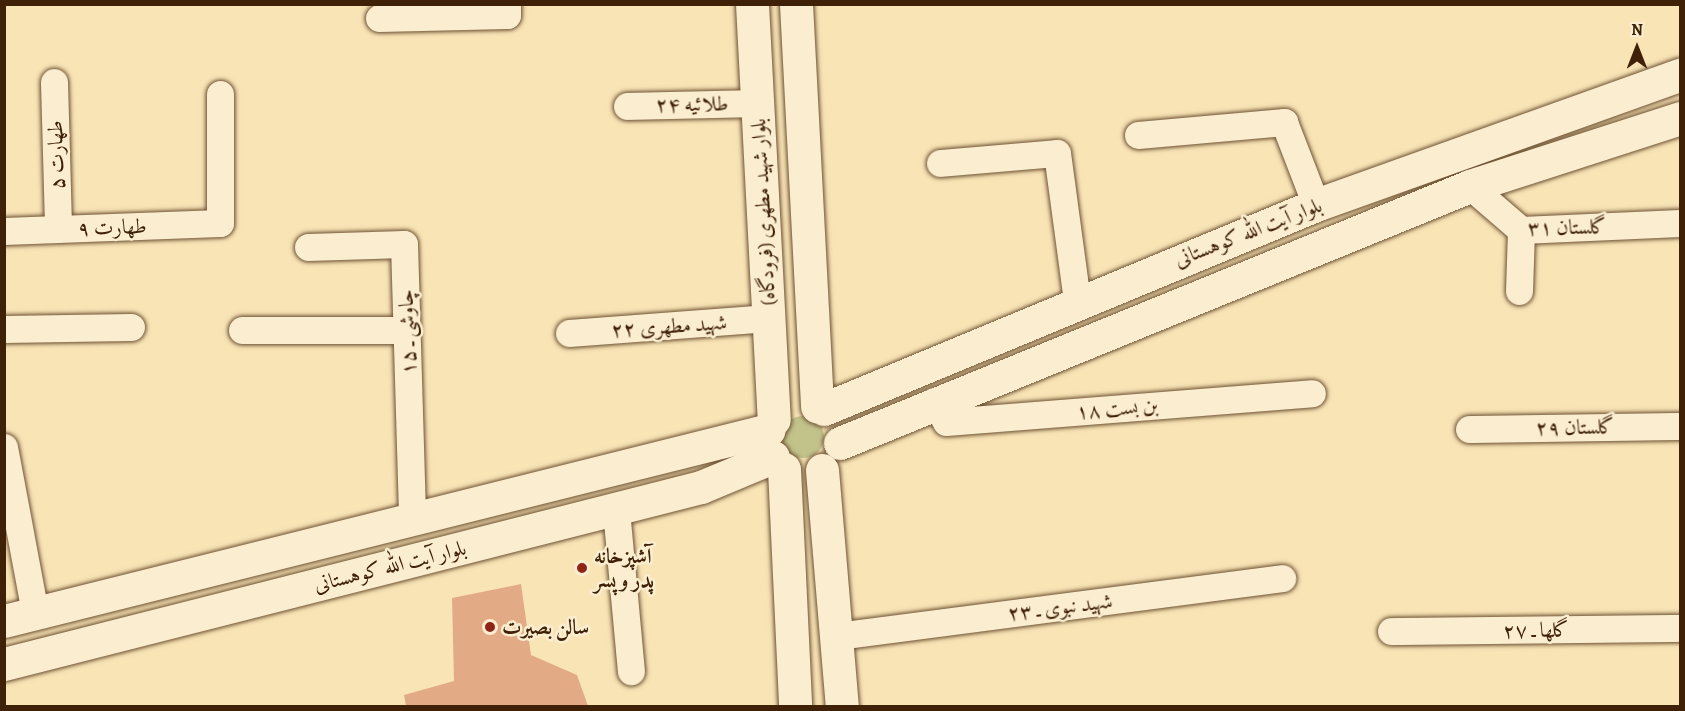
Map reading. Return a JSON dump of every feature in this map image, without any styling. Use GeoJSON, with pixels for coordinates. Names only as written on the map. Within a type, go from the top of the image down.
{"type":"FeatureCollection","features":[{"type":"Feature","properties":{"kind":"main road","name":"بلوار شهید مطهری (فرودگاه)"},"geometry":{"type":"LineString","coordinates":[[752,4],[775,444],[795,706]]}},
{"type":"Feature","properties":{"kind":"main road","name":"بلوار شهید مطهری (فرودگاه)"},"geometry":{"type":"LineString","coordinates":[[796,4],[820,407]]}},
{"type":"Feature","properties":{"kind":"main road","name":"بلوار آیت الله کوهستانی"},"geometry":{"type":"LineString","coordinates":[[820,407],[1077,300],[1316,206],[1680,75]]}},
{"type":"Feature","properties":{"kind":"main road","name":"بلوار آیت الله کوهستانی"},"geometry":{"type":"LineString","coordinates":[[831,456],[919,407],[1470,186],[1680,118]]}},
{"type":"Feature","properties":{"kind":"main road"},"geometry":{"type":"LineString","coordinates":[[887,380],[887,403],[919,407]]}},
{"type":"Feature","properties":{"kind":"main road"},"geometry":{"type":"LineString","coordinates":[[831,456],[803,475],[775,444],[793,405],[820,407],[837,424],[831,456],[837,636],[842,706]]}},
{"type":"Feature","properties":{"kind":"main road","name":"بلوار آیت الله کوهستانی"},"geometry":{"type":"LineString","coordinates":[[20,617],[654,458],[775,444]]}},
{"type":"Feature","properties":{"kind":"main road","name":"بلوار آیت الله کوهستانی"},"geometry":{"type":"LineString","coordinates":[[4,664],[660,498],[775,444]]}},
{"type":"Feature","properties":{"kind":"main road"},"geometry":{"type":"LineString","coordinates":[[654,458],[671,471],[669,490],[660,498]]}},
{"type":"Feature","properties":{"kind":"main road"},"geometry":{"type":"LineString","coordinates":[[239,561],[252,600]]}},
{"type":"Feature","properties":{"kind":"street"},"geometry":{"type":"LineString","coordinates":[[379,18],[507,15],[507,4]]}},
{"type":"Feature","properties":{"kind":"street","name":"طهارت ۵"},"geometry":{"type":"LineString","coordinates":[[54,82],[58,229]]}},
{"type":"Feature","properties":{"kind":"street","name":"طهارت ۹"},"geometry":{"type":"LineString","coordinates":[[4,231],[220,223],[220,94]]}},
{"type":"Feature","properties":{"kind":"street","name":"طلائیه ۲۴"},"geometry":{"type":"LineString","coordinates":[[627,106],[757,103]]}},
{"type":"Feature","properties":{"kind":"street"},"geometry":{"type":"LineString","coordinates":[[1138,135],[1284,122],[1316,206]]}},
{"type":"Feature","properties":{"kind":"street"},"geometry":{"type":"LineString","coordinates":[[940,163],[1057,153],[1077,300]]}},
{"type":"Feature","properties":{"kind":"street","name":"گلستان ۳۱"},"geometry":{"type":"LineString","coordinates":[[1470,186],[1521,230],[1680,223]]}},
{"type":"Feature","properties":{"kind":"street"},"geometry":{"type":"LineString","coordinates":[[1519,291],[1521,230]]}},
{"type":"Feature","properties":{"kind":"street","name":"چاوشی ـ ۱۵"},"geometry":{"type":"LineString","coordinates":[[308,247],[404,244],[412,518]]}},
{"type":"Feature","properties":{"kind":"street","name":"شهید مطهری ۲۲"},"geometry":{"type":"LineString","coordinates":[[569,333],[768,318]]}},
{"type":"Feature","properties":{"kind":"street"},"geometry":{"type":"LineString","coordinates":[[4,329],[131,327]]}},
{"type":"Feature","properties":{"kind":"street"},"geometry":{"type":"LineString","coordinates":[[242,330],[407,330]]}},
{"type":"Feature","properties":{"kind":"street","name":"بن بست ۱۸"},"geometry":{"type":"LineString","coordinates":[[919,407],[946,422],[1312,393]]}},
{"type":"Feature","properties":{"kind":"street","name":"گلستان ۲۹"},"geometry":{"type":"LineString","coordinates":[[1468,429],[1680,426]]}},
{"type":"Feature","properties":{"kind":"street"},"geometry":{"type":"LineString","coordinates":[[4,447],[20,617]]}},
{"type":"Feature","properties":{"kind":"street"},"geometry":{"type":"LineString","coordinates":[[616,510],[631,671]]}},
{"type":"Feature","properties":{"kind":"street","name":"شهید نبوی ـ ۲۳"},"geometry":{"type":"LineString","coordinates":[[837,636],[1282,578]]}},
{"type":"Feature","properties":{"kind":"street","name":"گلها ـ ۲۷"},"geometry":{"type":"LineString","coordinates":[[1392,631],[1680,628]]}},
{"type":"Feature","properties":{"kind":"green space"},"geometry":{"type":"Polygon","coordinates":[[[803,416],[811,417],[818,422],[823,429],[823,445],[818,452],[811,457],[803,458],[795,457],[788,452],[783,445],[782,437],[783,429],[788,422],[795,417],[803,416]]]}},
{"type":"Feature","properties":{"kind":"building","name":"سالن بصیرت"},"geometry":{"type":"Polygon","coordinates":[[[521,584],[531,655],[577,675],[588,706],[406,706],[404,695],[454,681],[452,598],[521,584]]]}},
{"type":"Feature","properties":{"kind":"place","name":"آشپزخانه پدر و پسر"},"geometry":{"type":"Point","coordinates":[582,568]}},
{"type":"Feature","properties":{"kind":"place","name":"سالن بصیرت"},"geometry":{"type":"Point","coordinates":[490,627]}}]}
